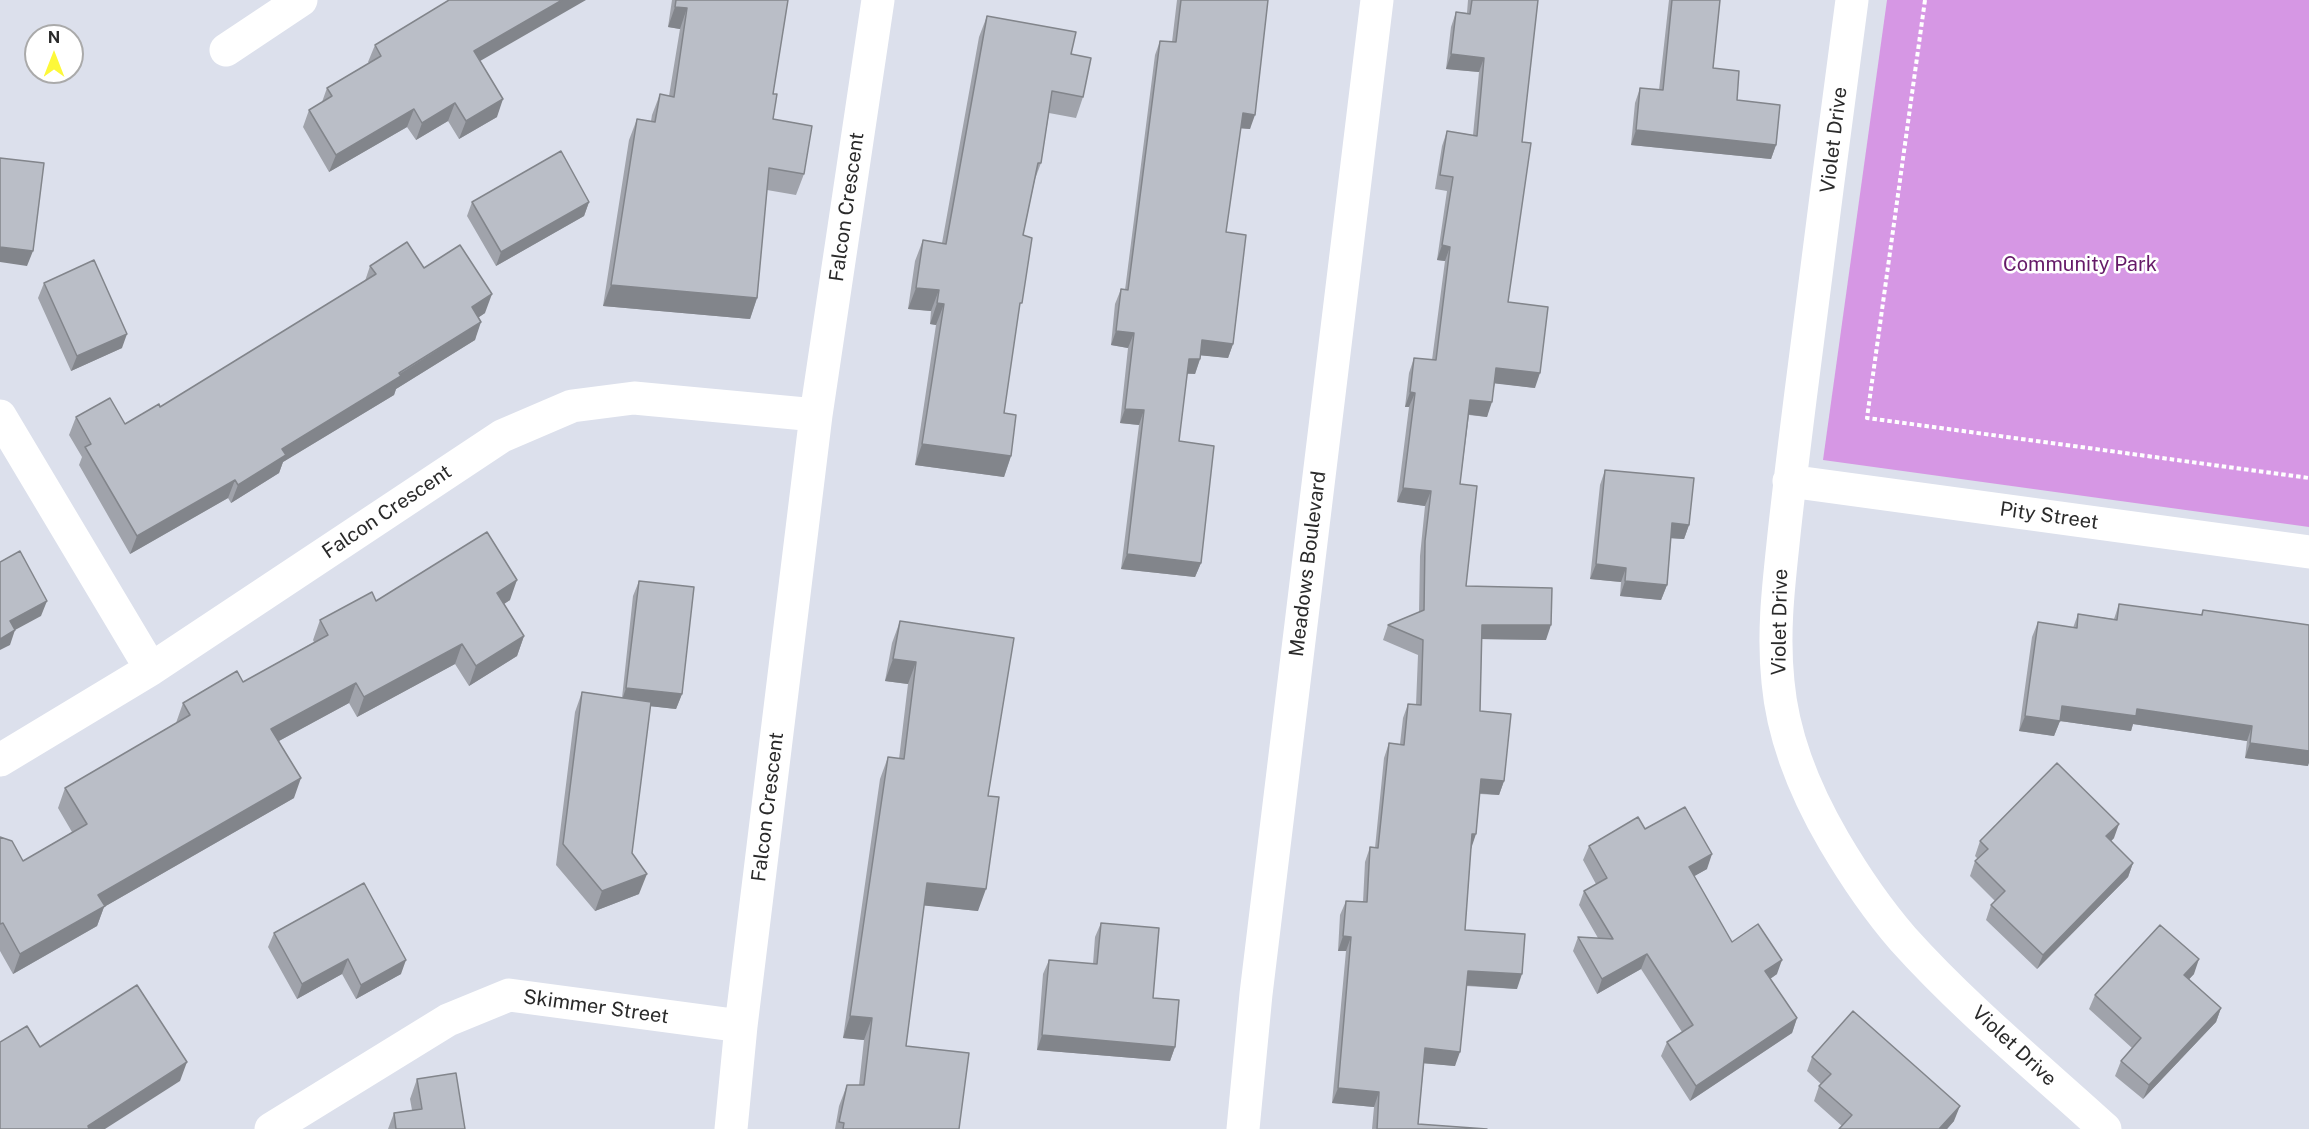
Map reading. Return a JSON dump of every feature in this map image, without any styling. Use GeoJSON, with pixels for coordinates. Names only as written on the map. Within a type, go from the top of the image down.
{"type":"FeatureCollection","features":[{"type":"Feature","properties":{"kind":"street"},"geometry":{"type":"LineString","coordinates":[[226,50],[301,0]]}},
{"type":"Feature","properties":{"kind":"street","name":"Falcon Crescent"},"geometry":{"type":"LineString","coordinates":[[732,1129],[741,1026],[816,415],[878,0]]}},
{"type":"Feature","properties":{"kind":"street","name":"Meadows Boulevard"},"geometry":{"type":"LineString","coordinates":[[1243,1129],[1256,994],[1377,0]]}},
{"type":"Feature","properties":{"kind":"street","name":"Violet Drive"},"geometry":{"type":"LineString","coordinates":[[1852,0],[1789,481],[1777,599],[1776,657],[1778,685],[1785,721],[1796,758],[1811,795],[1833,838],[1854,873],[1902,938],[1989,1024],[2105,1129]]}},
{"type":"Feature","properties":{"kind":"street","name":"Falcon Crescent"},"geometry":{"type":"LineString","coordinates":[[0,760],[151,669],[502,436],[572,406],[634,398],[816,415]]}},
{"type":"Feature","properties":{"kind":"street"},"geometry":{"type":"LineString","coordinates":[[0,416],[151,669]]}},
{"type":"Feature","properties":{"kind":"street","name":"Pity Street"},"geometry":{"type":"LineString","coordinates":[[1789,481],[2309,552]]}},
{"type":"Feature","properties":{"kind":"street","name":"Skimmer Street"},"geometry":{"type":"LineString","coordinates":[[271,1129],[448,1020],[509,995],[741,1026]]}},
{"type":"Feature","properties":{"kind":"path"},"geometry":{"type":"LineString","coordinates":[[1925,0],[1867,417],[2309,478]]}},
{"type":"Feature","properties":{"kind":"green space","name":"Community Park"},"geometry":{"type":"Polygon","coordinates":[[[1887,0],[2309,0],[2309,527],[1823,460],[1887,0]]]}},
{"type":"Feature","properties":{"kind":"building"},"geometry":{"type":"Polygon","coordinates":[[[449,0],[562,0],[474,51],[503,99],[466,121],[455,103],[422,123],[414,109],[336,155],[309,110],[332,96],[327,88],[381,56],[375,45],[449,0]]]}},
{"type":"Feature","properties":{"kind":"building"},"geometry":{"type":"Polygon","coordinates":[[[676,0],[788,0],[773,94],[777,94],[773,119],[812,126],[804,174],[769,168],[757,298],[611,285],[637,119],[655,122],[660,94],[674,97],[687,8],[675,7],[676,0]]]}},
{"type":"Feature","properties":{"kind":"building"},"geometry":{"type":"Polygon","coordinates":[[[1181,0],[1268,0],[1255,115],[1243,113],[1226,232],[1246,235],[1233,344],[1202,340],[1200,359],[1189,359],[1179,441],[1214,446],[1201,563],[1127,554],[1144,410],[1125,409],[1134,333],[1116,331],[1121,289],[1128,290],[1160,41],[1176,42],[1181,0]]]}},
{"type":"Feature","properties":{"kind":"building"},"geometry":{"type":"Polygon","coordinates":[[[1472,0],[1538,0],[1522,142],[1531,143],[1508,302],[1548,307],[1540,373],[1496,368],[1492,402],[1470,400],[1460,484],[1477,486],[1466,586],[1552,588],[1551,625],[1482,625],[1480,711],[1511,714],[1504,781],[1481,779],[1476,834],[1472,834],[1465,930],[1525,934],[1522,974],[1468,971],[1460,1052],[1425,1048],[1418,1124],[1487,1129],[1377,1129],[1379,1092],[1338,1088],[1351,937],[1343,936],[1346,901],[1367,902],[1370,847],[1378,848],[1389,743],[1404,745],[1408,704],[1421,705],[1423,640],[1388,625],[1424,610],[1425,541],[1431,491],[1403,488],[1415,393],[1410,392],[1414,358],[1436,360],[1450,247],[1442,245],[1453,177],[1440,175],[1447,131],[1477,136],[1484,58],[1451,54],[1456,12],[1470,14],[1472,0]]]}},
{"type":"Feature","properties":{"kind":"building"},"geometry":{"type":"Polygon","coordinates":[[[1672,0],[1720,0],[1713,68],[1739,71],[1737,100],[1780,105],[1776,145],[1636,130],[1640,88],[1663,90],[1672,0]]]}},
{"type":"Feature","properties":{"kind":"building"},"geometry":{"type":"Polygon","coordinates":[[[987,16],[1076,32],[1071,54],[1091,58],[1083,97],[1052,91],[1041,163],[1038,163],[1023,235],[1032,238],[1004,413],[1016,415],[1011,456],[922,444],[944,304],[937,303],[939,290],[916,288],[923,240],[946,244],[987,16]]]}},
{"type":"Feature","properties":{"kind":"building"},"geometry":{"type":"Polygon","coordinates":[[[561,151],[589,202],[501,252],[472,202],[561,151]]]}},
{"type":"Feature","properties":{"kind":"building"},"geometry":{"type":"Polygon","coordinates":[[[0,158],[44,163],[33,251],[0,247],[0,158]]]}},
{"type":"Feature","properties":{"kind":"building"},"geometry":{"type":"Polygon","coordinates":[[[407,242],[424,268],[460,245],[492,294],[472,307],[481,322],[399,373],[401,376],[282,449],[286,455],[238,485],[235,480],[137,536],[85,447],[91,444],[76,417],[110,398],[125,424],[159,404],[160,407],[376,274],[370,266],[407,242]]]}},
{"type":"Feature","properties":{"kind":"building"},"geometry":{"type":"Polygon","coordinates":[[[94,260],[127,334],[77,356],[44,283],[94,260]]]}},
{"type":"Feature","properties":{"kind":"building"},"geometry":{"type":"Polygon","coordinates":[[[1605,470],[1694,478],[1689,525],[1672,523],[1667,585],[1625,581],[1626,568],[1596,564],[1605,470]]]}},
{"type":"Feature","properties":{"kind":"building"},"geometry":{"type":"Polygon","coordinates":[[[487,532],[517,580],[497,593],[524,636],[476,666],[462,644],[364,697],[356,683],[271,729],[301,778],[98,895],[105,906],[20,954],[3,923],[0,924],[0,837],[12,841],[23,861],[87,824],[65,788],[190,715],[183,703],[237,671],[243,682],[328,635],[320,620],[372,592],[376,601],[487,532]]]}},
{"type":"Feature","properties":{"kind":"building"},"geometry":{"type":"Polygon","coordinates":[[[20,551],[47,601],[10,621],[15,630],[0,639],[0,562],[20,551]]]}},
{"type":"Feature","properties":{"kind":"building"},"geometry":{"type":"Polygon","coordinates":[[[639,581],[694,587],[682,694],[626,688],[639,581]]]}},
{"type":"Feature","properties":{"kind":"building"},"geometry":{"type":"Polygon","coordinates":[[[2119,604],[2202,615],[2203,610],[2309,625],[2309,751],[2250,743],[2252,726],[2137,709],[2136,716],[2062,706],[2060,721],[2025,716],[2038,622],[2077,628],[2078,614],[2117,620],[2119,604]]]}},
{"type":"Feature","properties":{"kind":"building"},"geometry":{"type":"Polygon","coordinates":[[[900,621],[1014,638],[988,796],[999,797],[986,889],[927,883],[906,1046],[969,1053],[959,1129],[843,1129],[844,1123],[839,1122],[847,1085],[864,1085],[872,1018],[850,1016],[888,757],[904,759],[916,662],[893,659],[900,621]]]}},
{"type":"Feature","properties":{"kind":"building"},"geometry":{"type":"Polygon","coordinates":[[[582,692],[651,702],[632,853],[647,874],[602,891],[563,844],[582,692]]]}},
{"type":"Feature","properties":{"kind":"building"},"geometry":{"type":"Polygon","coordinates":[[[2057,763],[2119,824],[2106,836],[2133,863],[2043,955],[1991,905],[2005,891],[1975,861],[1988,849],[1980,841],[2057,763]]]}},
{"type":"Feature","properties":{"kind":"building"},"geometry":{"type":"Polygon","coordinates":[[[1685,807],[1712,854],[1689,867],[1732,942],[1758,924],[1782,960],[1765,971],[1797,1018],[1696,1086],[1667,1042],[1693,1025],[1647,954],[1602,979],[1578,937],[1613,939],[1584,891],[1607,878],[1589,846],[1638,817],[1645,829],[1685,807]]]}},
{"type":"Feature","properties":{"kind":"building"},"geometry":{"type":"Polygon","coordinates":[[[364,883],[406,960],[361,985],[348,959],[302,984],[274,933],[364,883]]]}},
{"type":"Feature","properties":{"kind":"building"},"geometry":{"type":"Polygon","coordinates":[[[1101,923],[1159,928],[1153,998],[1179,1000],[1175,1047],[1042,1035],[1049,960],[1097,964],[1101,923]]]}},
{"type":"Feature","properties":{"kind":"building"},"geometry":{"type":"Polygon","coordinates":[[[2160,925],[2199,959],[2184,975],[2221,1008],[2149,1085],[2121,1061],[2141,1038],[2095,995],[2160,925]]]}},
{"type":"Feature","properties":{"kind":"building"},"geometry":{"type":"Polygon","coordinates":[[[137,985],[187,1062],[88,1126],[89,1129],[0,1129],[0,1042],[27,1026],[40,1047],[137,985]]]}},
{"type":"Feature","properties":{"kind":"building"},"geometry":{"type":"Polygon","coordinates":[[[1853,1011],[1960,1106],[1939,1129],[1839,1129],[1852,1115],[1819,1086],[1831,1074],[1812,1057],[1853,1011]]]}},
{"type":"Feature","properties":{"kind":"building"},"geometry":{"type":"Polygon","coordinates":[[[456,1073],[465,1129],[396,1129],[394,1113],[422,1109],[417,1079],[456,1073]]]}}]}
